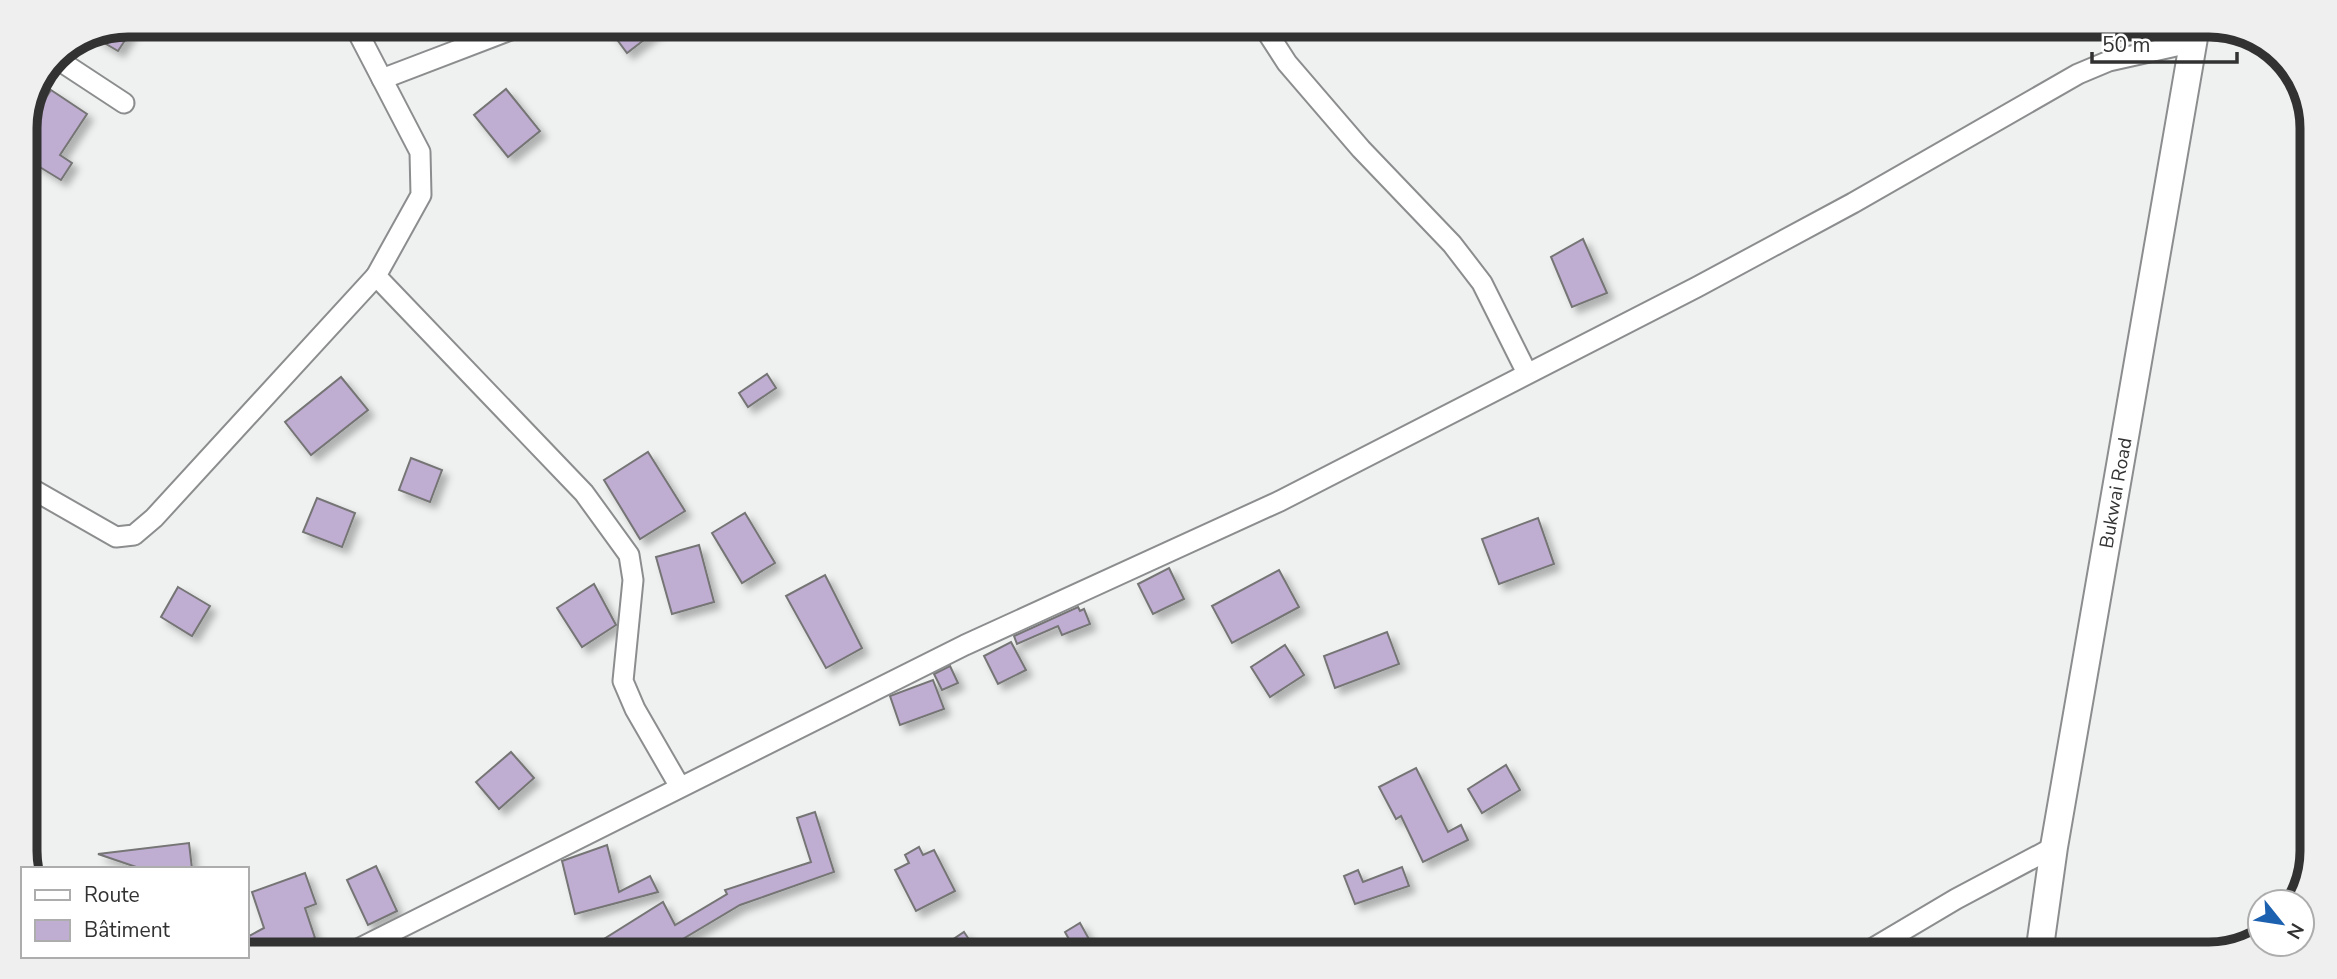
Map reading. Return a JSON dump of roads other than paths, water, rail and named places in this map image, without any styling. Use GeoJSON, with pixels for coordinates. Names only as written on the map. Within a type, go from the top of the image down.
{"type":"FeatureCollection","features":[{"type":"Feature","properties":{"kind":"street"},"geometry":{"type":"LineString","coordinates":[[37,492],[116,537],[134,535],[154,519],[376,276],[421,195],[420,152],[360,37]]}},
{"type":"Feature","properties":{"kind":"street"},"geometry":{"type":"LineString","coordinates":[[382,79],[493,37]]}},
{"type":"Feature","properties":{"kind":"street"},"geometry":{"type":"LineString","coordinates":[[1270,37],[1287,63],[1361,149],[1452,244],[1482,283],[1527,373]]}},
{"type":"Feature","properties":{"kind":"street"},"geometry":{"type":"LineString","coordinates":[[372,942],[965,645],[1280,501],[1853,203],[2078,74],[2109,61],[2194,37]]}},
{"type":"Feature","properties":{"kind":"street","name":"Bukwai Road"},"geometry":{"type":"LineString","coordinates":[[2041,942],[2054,847],[2194,37]]}},
{"type":"Feature","properties":{"kind":"street"},"geometry":{"type":"LineString","coordinates":[[64,63],[124,103]]}},
{"type":"Feature","properties":{"kind":"street"},"geometry":{"type":"LineString","coordinates":[[376,276],[584,493],[629,555],[633,580],[623,681],[635,709],[680,788]]}},
{"type":"Feature","properties":{"kind":"street"},"geometry":{"type":"LineString","coordinates":[[1884,942],[1956,899],[2054,847]]}}]}
